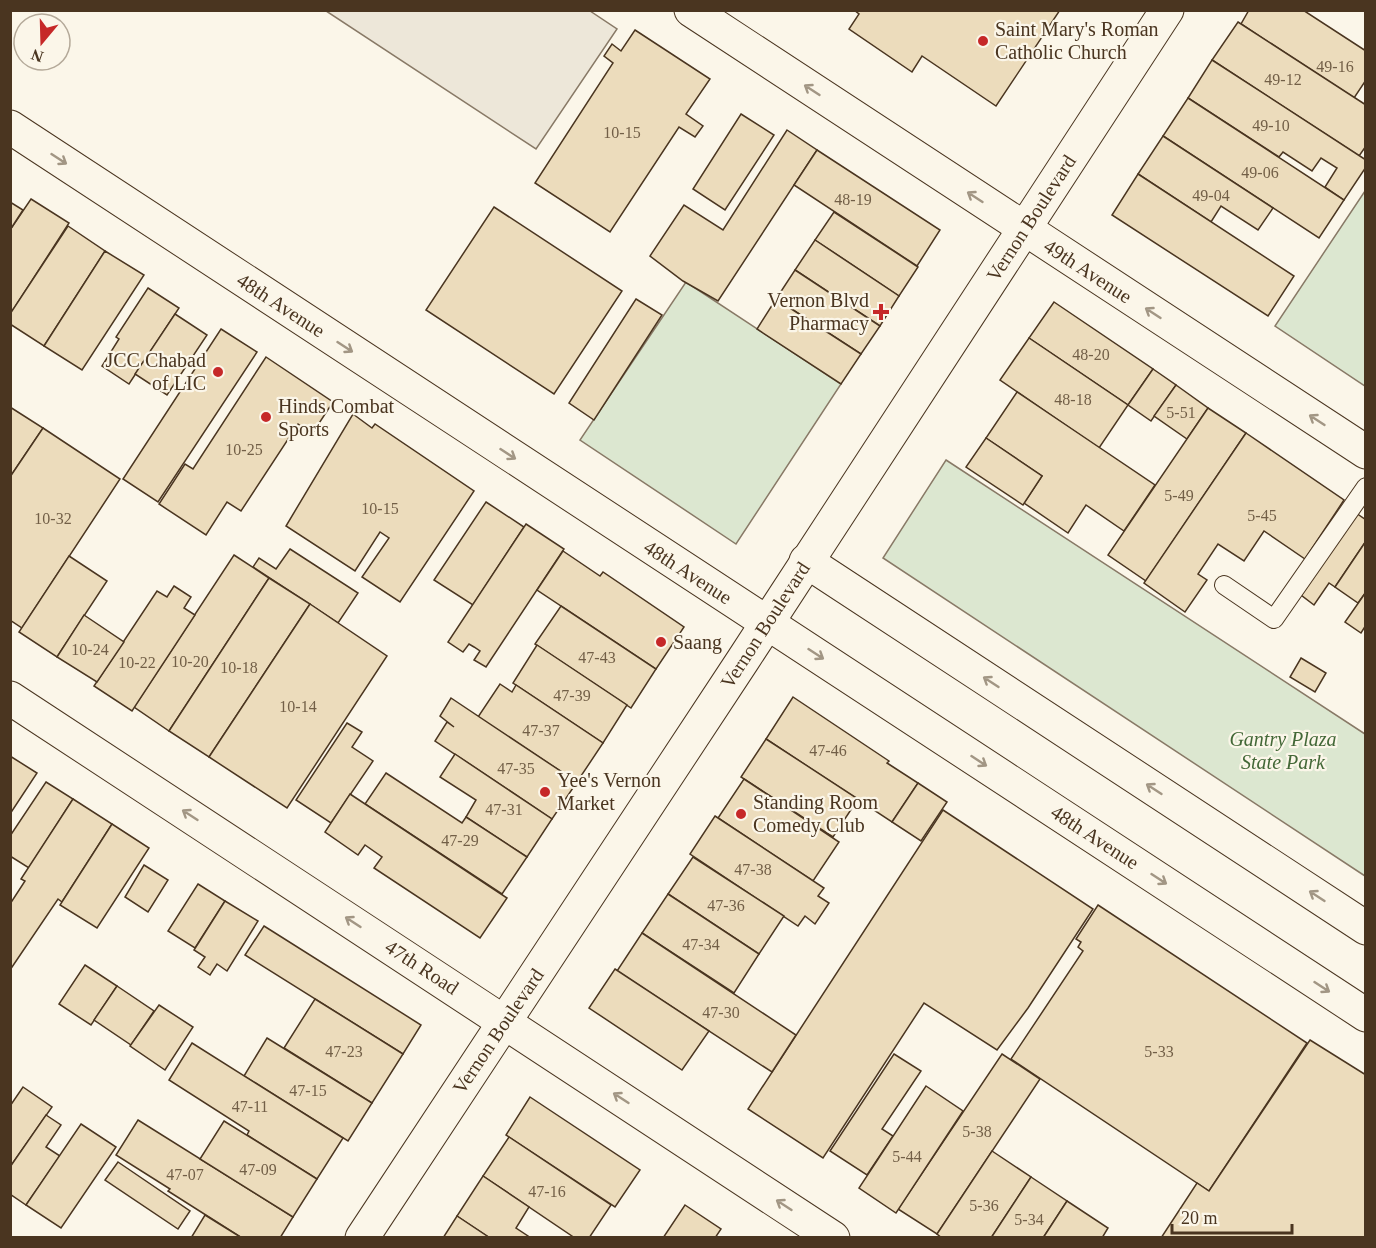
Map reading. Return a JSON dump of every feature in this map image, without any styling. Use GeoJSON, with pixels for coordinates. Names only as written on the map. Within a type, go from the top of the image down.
{"type":"FeatureCollection","features":[{"type":"Feature","properties":{"kind":"street","name":"49th Avenue"},"geometry":{"type":"LineString","coordinates":[[691,10],[1365,452]]}},
{"type":"Feature","properties":{"kind":"street","name":"Vernon Boulevard"},"geometry":{"type":"LineString","coordinates":[[362,1238],[1167,10]]}},
{"type":"Feature","properties":{"kind":"street","name":"48th Avenue"},"geometry":{"type":"LineString","coordinates":[[10,127],[1365,1015]]}},
{"type":"Feature","properties":{"kind":"street"},"geometry":{"type":"LineString","coordinates":[[806,561],[1365,928]]}},
{"type":"Feature","properties":{"kind":"street","name":"47th Road"},"geometry":{"type":"LineString","coordinates":[[10,698],[833,1238]]}},
{"type":"Feature","properties":{"kind":"lane"},"geometry":{"type":"LineString","coordinates":[[1224,585],[1274,619],[1365,487]]}},
{"type":"Feature","properties":{"kind":"green space"},"geometry":{"type":"Polygon","coordinates":[[[1365,191],[1365,386],[1275,326],[1365,191]]]}},
{"type":"Feature","properties":{"kind":"green space"},"geometry":{"type":"Polygon","coordinates":[[[686,282],[841,384],[736,544],[580,440],[686,282]]]}},
{"type":"Feature","properties":{"kind":"green space","name":"Gantry Plaza State Park"},"geometry":{"type":"Polygon","coordinates":[[[946,460],[1365,734],[1365,876],[883,558],[946,460]]]}},
{"type":"Feature","properties":{"kind":"shaded area"},"geometry":{"type":"Polygon","coordinates":[[[326,11],[590,11],[617,29],[536,149],[326,11]]]}},
{"type":"Feature","properties":{"kind":"building"},"geometry":{"type":"Polygon","coordinates":[[[854,10],[1060,10],[996,106],[922,56],[912,72],[849,29],[859,14],[854,10]]]}},
{"type":"Feature","properties":{"kind":"building"},"geometry":{"type":"Polygon","coordinates":[[[1249,10],[1303,10],[1366,51],[1366,80],[1354,98],[1241,24],[1249,10]]]}},
{"type":"Feature","properties":{"kind":"building"},"geometry":{"type":"Polygon","coordinates":[[[1238,22],[1366,105],[1366,146],[1359,156],[1212,60],[1238,22]]]}},
{"type":"Feature","properties":{"kind":"building"},"geometry":{"type":"Polygon","coordinates":[[[635,30],[710,79],[686,114],[703,126],[695,137],[679,127],[610,232],[535,183],[613,63],[604,56],[612,44],[621,51],[635,30]]]}},
{"type":"Feature","properties":{"kind":"building"},"geometry":{"type":"Polygon","coordinates":[[[1212,60],[1366,160],[1366,167],[1344,200],[1325,187],[1337,168],[1321,158],[1312,171],[1283,152],[1279,157],[1188,98],[1212,60]]]}},
{"type":"Feature","properties":{"kind":"building"},"geometry":{"type":"Polygon","coordinates":[[[1188,98],[1344,200],[1319,238],[1163,136],[1188,98]]]}},
{"type":"Feature","properties":{"kind":"building"},"geometry":{"type":"Polygon","coordinates":[[[741,114],[774,135],[725,210],[693,189],[741,114]]]}},
{"type":"Feature","properties":{"kind":"building"},"geometry":{"type":"Polygon","coordinates":[[[787,130],[817,150],[718,301],[683,281],[650,256],[684,205],[723,230],[787,130]]]}},
{"type":"Feature","properties":{"kind":"building"},"geometry":{"type":"Polygon","coordinates":[[[1163,136],[1273,208],[1258,230],[1221,206],[1211,222],[1138,174],[1163,136]]]}},
{"type":"Feature","properties":{"kind":"building"},"geometry":{"type":"Polygon","coordinates":[[[817,150],[940,230],[917,266],[794,185],[817,150]]]}},
{"type":"Feature","properties":{"kind":"building"},"geometry":{"type":"Polygon","coordinates":[[[1138,174],[1294,276],[1268,316],[1112,215],[1138,174]]]}},
{"type":"Feature","properties":{"kind":"building"},"geometry":{"type":"Polygon","coordinates":[[[31,199],[69,223],[13,310],[10,308],[10,230],[31,199]]]}},
{"type":"Feature","properties":{"kind":"building"},"geometry":{"type":"Polygon","coordinates":[[[10,202],[23,210],[10,230],[10,202]]]}},
{"type":"Feature","properties":{"kind":"building"},"geometry":{"type":"Polygon","coordinates":[[[494,207],[622,291],[554,394],[426,310],[494,207]]]}},
{"type":"Feature","properties":{"kind":"building"},"geometry":{"type":"Polygon","coordinates":[[[834,212],[918,267],[899,296],[815,240],[834,212]]]}},
{"type":"Feature","properties":{"kind":"building"},"geometry":{"type":"Polygon","coordinates":[[[68,226],[105,251],[44,346],[10,324],[10,314],[68,226]]]}},
{"type":"Feature","properties":{"kind":"building"},"geometry":{"type":"Polygon","coordinates":[[[815,240],[899,296],[880,326],[795,270],[815,240]]]}},
{"type":"Feature","properties":{"kind":"building"},"geometry":{"type":"Polygon","coordinates":[[[105,251],[144,275],[82,370],[44,346],[105,251]]]}},
{"type":"Feature","properties":{"kind":"building"},"geometry":{"type":"Polygon","coordinates":[[[795,270],[880,326],[861,354],[776,299],[795,270]]]}},
{"type":"Feature","properties":{"kind":"building"},"geometry":{"type":"Polygon","coordinates":[[[148,288],[179,308],[129,384],[102,366],[119,339],[116,337],[148,288]]]}},
{"type":"Feature","properties":{"kind":"building"},"geometry":{"type":"Polygon","coordinates":[[[636,299],[662,315],[594,420],[569,403],[636,299]]]}},
{"type":"Feature","properties":{"kind":"building"},"geometry":{"type":"Polygon","coordinates":[[[776,299],[861,354],[841,384],[757,329],[776,299]]]}},
{"type":"Feature","properties":{"kind":"building"},"geometry":{"type":"Polygon","coordinates":[[[1054,302],[1153,369],[1128,405],[1029,338],[1054,302]]]}},
{"type":"Feature","properties":{"kind":"building"},"geometry":{"type":"Polygon","coordinates":[[[175,314],[207,335],[167,395],[135,374],[175,314]]]}},
{"type":"Feature","properties":{"kind":"building"},"geometry":{"type":"Polygon","coordinates":[[[221,329],[257,352],[158,502],[123,479],[221,329]]]}},
{"type":"Feature","properties":{"kind":"building"},"geometry":{"type":"Polygon","coordinates":[[[1029,338],[1128,405],[1099,448],[1000,380],[1029,338]]]}},
{"type":"Feature","properties":{"kind":"building"},"geometry":{"type":"Polygon","coordinates":[[[266,357],[333,402],[312,434],[298,424],[241,511],[227,502],[206,535],[159,504],[185,464],[193,469],[266,357]]]}},
{"type":"Feature","properties":{"kind":"building"},"geometry":{"type":"Polygon","coordinates":[[[1153,369],[1176,385],[1151,421],[1128,405],[1153,369]]]}},
{"type":"Feature","properties":{"kind":"building"},"geometry":{"type":"Polygon","coordinates":[[[1176,385],[1208,408],[1187,439],[1154,416],[1176,385]]]}},
{"type":"Feature","properties":{"kind":"building"},"geometry":{"type":"Polygon","coordinates":[[[1017,392],[1155,485],[1124,531],[1086,505],[1068,533],[1024,503],[1042,476],[986,438],[1017,392]]]}},
{"type":"Feature","properties":{"kind":"building"},"geometry":{"type":"Polygon","coordinates":[[[10,407],[43,428],[10,477],[10,407]]]}},
{"type":"Feature","properties":{"kind":"building"},"geometry":{"type":"Polygon","coordinates":[[[1208,408],[1246,433],[1146,581],[1108,555],[1208,408]]]}},
{"type":"Feature","properties":{"kind":"building"},"geometry":{"type":"Polygon","coordinates":[[[353,414],[372,428],[375,424],[474,491],[400,602],[362,577],[389,538],[380,532],[355,571],[286,526],[353,414]]]}},
{"type":"Feature","properties":{"kind":"building"},"geometry":{"type":"Polygon","coordinates":[[[43,428],[120,479],[22,628],[10,620],[10,477],[43,428]]]}},
{"type":"Feature","properties":{"kind":"building"},"geometry":{"type":"Polygon","coordinates":[[[1246,433],[1344,500],[1305,559],[1264,531],[1244,561],[1218,544],[1198,574],[1207,580],[1185,612],[1144,583],[1246,433]]]}},
{"type":"Feature","properties":{"kind":"building"},"geometry":{"type":"Polygon","coordinates":[[[986,438],[1042,476],[1023,505],[966,467],[986,438]]]}},
{"type":"Feature","properties":{"kind":"building"},"geometry":{"type":"Polygon","coordinates":[[[486,502],[524,527],[473,605],[434,580],[486,502]]]}},
{"type":"Feature","properties":{"kind":"building"},"geometry":{"type":"Polygon","coordinates":[[[1356,513],[1366,520],[1366,541],[1335,587],[1329,583],[1314,605],[1301,595],[1356,513]]]}},
{"type":"Feature","properties":{"kind":"building"},"geometry":{"type":"Polygon","coordinates":[[[526,524],[564,549],[486,667],[474,660],[480,651],[474,647],[469,644],[463,652],[448,642],[526,524]]]}},
{"type":"Feature","properties":{"kind":"building"},"geometry":{"type":"Polygon","coordinates":[[[1366,541],[1366,592],[1358,603],[1335,587],[1366,541]]]}},
{"type":"Feature","properties":{"kind":"building"},"geometry":{"type":"Polygon","coordinates":[[[290,549],[358,593],[338,623],[253,567],[259,558],[276,569],[290,549]]]}},
{"type":"Feature","properties":{"kind":"building"},"geometry":{"type":"Polygon","coordinates":[[[563,551],[600,576],[603,572],[684,627],[656,669],[537,590],[563,551]]]}},
{"type":"Feature","properties":{"kind":"building"},"geometry":{"type":"Polygon","coordinates":[[[234,555],[269,578],[169,731],[134,707],[234,555]]]}},
{"type":"Feature","properties":{"kind":"building"},"geometry":{"type":"Polygon","coordinates":[[[69,556],[107,581],[57,657],[19,632],[69,556]]]}},
{"type":"Feature","properties":{"kind":"building"},"geometry":{"type":"Polygon","coordinates":[[[269,578],[310,604],[209,757],[169,731],[269,578]]]}},
{"type":"Feature","properties":{"kind":"building"},"geometry":{"type":"Polygon","coordinates":[[[174,586],[191,597],[184,608],[195,615],[132,711],[94,686],[157,591],[167,597],[174,586]]]}},
{"type":"Feature","properties":{"kind":"building"},"geometry":{"type":"Polygon","coordinates":[[[1366,592],[1366,625],[1361,633],[1345,622],[1366,592]]]}},
{"type":"Feature","properties":{"kind":"building"},"geometry":{"type":"Polygon","coordinates":[[[310,604],[387,656],[287,808],[209,757],[310,604]]]}},
{"type":"Feature","properties":{"kind":"building"},"geometry":{"type":"Polygon","coordinates":[[[561,606],[656,669],[631,708],[535,644],[561,606]]]}},
{"type":"Feature","properties":{"kind":"building"},"geometry":{"type":"Polygon","coordinates":[[[84,615],[124,642],[97,682],[57,657],[84,615]]]}},
{"type":"Feature","properties":{"kind":"building"},"geometry":{"type":"Polygon","coordinates":[[[537,645],[627,705],[603,743],[513,683],[537,645]]]}},
{"type":"Feature","properties":{"kind":"building"},"geometry":{"type":"Polygon","coordinates":[[[1301,658],[1326,673],[1315,692],[1290,677],[1301,658]]]}},
{"type":"Feature","properties":{"kind":"building"},"geometry":{"type":"Polygon","coordinates":[[[500,684],[512,692],[516,685],[603,743],[577,782],[478,717],[500,684]]]}},
{"type":"Feature","properties":{"kind":"building"},"geometry":{"type":"Polygon","coordinates":[[[793,697],[918,783],[892,822],[766,739],[793,697]]]}},
{"type":"Feature","properties":{"kind":"building"},"geometry":{"type":"Polygon","coordinates":[[[451,698],[577,782],[552,819],[435,741],[447,722],[454,727],[440,716],[451,698]]]}},
{"type":"Feature","properties":{"kind":"building"},"geometry":{"type":"Polygon","coordinates":[[[347,723],[362,732],[352,747],[373,761],[331,823],[296,800],[347,723]]]}},
{"type":"Feature","properties":{"kind":"building"},"geometry":{"type":"Polygon","coordinates":[[[766,739],[858,799],[833,837],[741,777],[766,739]]]}},
{"type":"Feature","properties":{"kind":"building"},"geometry":{"type":"Polygon","coordinates":[[[455,754],[552,819],[527,857],[466,817],[476,800],[440,777],[455,754]]]}},
{"type":"Feature","properties":{"kind":"building"},"geometry":{"type":"Polygon","coordinates":[[[10,756],[37,773],[10,814],[10,756]]]}},
{"type":"Feature","properties":{"kind":"building"},"geometry":{"type":"Polygon","coordinates":[[[386,773],[462,823],[466,817],[527,857],[502,894],[365,804],[386,773]]]}},
{"type":"Feature","properties":{"kind":"building"},"geometry":{"type":"Polygon","coordinates":[[[744,779],[839,842],[813,881],[718,818],[744,779]]]}},
{"type":"Feature","properties":{"kind":"building"},"geometry":{"type":"Polygon","coordinates":[[[46,782],[73,799],[29,868],[10,856],[10,836],[46,782]]]}},
{"type":"Feature","properties":{"kind":"building"},"geometry":{"type":"Polygon","coordinates":[[[918,783],[947,802],[921,841],[892,822],[918,783]]]}},
{"type":"Feature","properties":{"kind":"building"},"geometry":{"type":"Polygon","coordinates":[[[350,794],[507,898],[480,938],[374,868],[382,857],[365,845],[358,855],[325,832],[350,794]]]}},
{"type":"Feature","properties":{"kind":"building"},"geometry":{"type":"Polygon","coordinates":[[[73,799],[112,824],[62,902],[58,899],[10,970],[10,904],[25,881],[21,879],[73,799]]]}},
{"type":"Feature","properties":{"kind":"building"},"geometry":{"type":"Polygon","coordinates":[[[943,810],[1093,909],[1028,1008],[997,1050],[924,1003],[823,1158],[748,1109],[943,810]]]}},
{"type":"Feature","properties":{"kind":"building"},"geometry":{"type":"Polygon","coordinates":[[[715,816],[824,888],[818,896],[829,903],[815,924],[805,916],[798,926],[690,854],[715,816]]]}},
{"type":"Feature","properties":{"kind":"building"},"geometry":{"type":"Polygon","coordinates":[[[112,824],[149,848],[97,928],[60,905],[112,824]]]}},
{"type":"Feature","properties":{"kind":"building"},"geometry":{"type":"Polygon","coordinates":[[[693,857],[784,916],[759,954],[668,894],[693,857]]]}},
{"type":"Feature","properties":{"kind":"building"},"geometry":{"type":"Polygon","coordinates":[[[144,865],[168,880],[148,912],[125,897],[144,865]]]}},
{"type":"Feature","properties":{"kind":"building"},"geometry":{"type":"Polygon","coordinates":[[[198,884],[225,901],[195,948],[168,931],[198,884]]]}},
{"type":"Feature","properties":{"kind":"building"},"geometry":{"type":"Polygon","coordinates":[[[668,894],[759,954],[734,993],[642,933],[668,894]]]}},
{"type":"Feature","properties":{"kind":"building"},"geometry":{"type":"Polygon","coordinates":[[[225,901],[258,921],[227,971],[217,964],[210,975],[198,967],[205,957],[194,950],[225,901]]]}},
{"type":"Feature","properties":{"kind":"building"},"geometry":{"type":"Polygon","coordinates":[[[1098,905],[1307,1043],[1209,1191],[1011,1059],[1083,951],[1078,947],[1081,942],[1076,939],[1098,905]]]}},
{"type":"Feature","properties":{"kind":"building"},"geometry":{"type":"Polygon","coordinates":[[[264,926],[421,1025],[403,1054],[245,955],[264,926]]]}},
{"type":"Feature","properties":{"kind":"building"},"geometry":{"type":"Polygon","coordinates":[[[642,933],[796,1035],[772,1072],[617,971],[642,933]]]}},
{"type":"Feature","properties":{"kind":"building"},"geometry":{"type":"Polygon","coordinates":[[[85,965],[117,986],[91,1025],[59,1004],[85,965]]]}},
{"type":"Feature","properties":{"kind":"building"},"geometry":{"type":"Polygon","coordinates":[[[615,969],[709,1031],[682,1070],[589,1008],[615,969]]]}},
{"type":"Feature","properties":{"kind":"building"},"geometry":{"type":"Polygon","coordinates":[[[117,986],[154,1011],[131,1045],[94,1020],[117,986]]]}},
{"type":"Feature","properties":{"kind":"building"},"geometry":{"type":"Polygon","coordinates":[[[315,999],[403,1054],[372,1103],[284,1048],[315,999]]]}},
{"type":"Feature","properties":{"kind":"building"},"geometry":{"type":"Polygon","coordinates":[[[159,1005],[193,1027],[165,1070],[130,1046],[159,1005]]]}},
{"type":"Feature","properties":{"kind":"building"},"geometry":{"type":"Polygon","coordinates":[[[267,1038],[372,1103],[348,1141],[244,1076],[267,1038]]]}},
{"type":"Feature","properties":{"kind":"building"},"geometry":{"type":"Polygon","coordinates":[[[1310,1040],[1366,1075],[1366,1238],[1161,1238],[1197,1183],[1209,1191],[1310,1040]]]}},
{"type":"Feature","properties":{"kind":"building"},"geometry":{"type":"Polygon","coordinates":[[[192,1043],[343,1138],[317,1179],[247,1135],[249,1131],[169,1080],[192,1043]]]}},
{"type":"Feature","properties":{"kind":"building"},"geometry":{"type":"Polygon","coordinates":[[[894,1054],[921,1071],[882,1129],[893,1136],[867,1175],[830,1151],[894,1054]]]}},
{"type":"Feature","properties":{"kind":"building"},"geometry":{"type":"Polygon","coordinates":[[[1002,1054],[1040,1079],[937,1234],[898,1209],[1002,1054]]]}},
{"type":"Feature","properties":{"kind":"building"},"geometry":{"type":"Polygon","coordinates":[[[926,1086],[963,1111],[896,1213],[859,1188],[926,1086]]]}},
{"type":"Feature","properties":{"kind":"building"},"geometry":{"type":"Polygon","coordinates":[[[23,1087],[52,1107],[10,1167],[10,1106],[23,1087]]]}},
{"type":"Feature","properties":{"kind":"building"},"geometry":{"type":"Polygon","coordinates":[[[530,1097],[640,1170],[615,1207],[506,1135],[530,1097]]]}},
{"type":"Feature","properties":{"kind":"building"},"geometry":{"type":"Polygon","coordinates":[[[46,1115],[61,1125],[46,1147],[60,1156],[26,1205],[10,1194],[10,1167],[46,1115]]]}},
{"type":"Feature","properties":{"kind":"building"},"geometry":{"type":"Polygon","coordinates":[[[138,1120],[293,1217],[280,1238],[242,1238],[116,1155],[138,1120]]]}},
{"type":"Feature","properties":{"kind":"building"},"geometry":{"type":"Polygon","coordinates":[[[224,1121],[317,1179],[293,1217],[200,1159],[224,1121]]]}},
{"type":"Feature","properties":{"kind":"building"},"geometry":{"type":"Polygon","coordinates":[[[81,1124],[116,1147],[61,1228],[26,1205],[81,1124]]]}},
{"type":"Feature","properties":{"kind":"building"},"geometry":{"type":"Polygon","coordinates":[[[509,1137],[611,1205],[589,1238],[575,1238],[483,1176],[509,1137]]]}},
{"type":"Feature","properties":{"kind":"building"},"geometry":{"type":"Polygon","coordinates":[[[992,1151],[1031,1177],[991,1238],[942,1238],[937,1234],[992,1151]]]}},
{"type":"Feature","properties":{"kind":"building"},"geometry":{"type":"Polygon","coordinates":[[[118,1162],[190,1211],[178,1229],[105,1180],[118,1162]]]}},
{"type":"Feature","properties":{"kind":"building"},"geometry":{"type":"Polygon","coordinates":[[[483,1176],[529,1207],[516,1228],[531,1238],[490,1238],[457,1216],[483,1176]]]}},
{"type":"Feature","properties":{"kind":"building"},"geometry":{"type":"Polygon","coordinates":[[[1031,1177],[1067,1201],[1043,1238],[991,1238],[1031,1177]]]}},
{"type":"Feature","properties":{"kind":"building"},"geometry":{"type":"Polygon","coordinates":[[[1067,1201],[1108,1228],[1102,1238],[1043,1238],[1067,1201]]]}},
{"type":"Feature","properties":{"kind":"building"},"geometry":{"type":"Polygon","coordinates":[[[685,1205],[721,1229],[715,1238],[663,1238],[685,1205]]]}},
{"type":"Feature","properties":{"kind":"building"},"geometry":{"type":"Polygon","coordinates":[[[205,1215],[242,1238],[191,1238],[205,1215]]]}},
{"type":"Feature","properties":{"kind":"building"},"geometry":{"type":"Polygon","coordinates":[[[457,1216],[490,1238],[443,1238],[457,1216]]]}},
{"type":"Feature","properties":{"kind":"place","name":"Saint Mary's Roman Catholic Church"},"geometry":{"type":"Point","coordinates":[983,41]}},
{"type":"Feature","properties":{"kind":"place","name":"Vernon Blvd Pharmacy"},"geometry":{"type":"Point","coordinates":[881,312]}},
{"type":"Feature","properties":{"kind":"place","name":"JCC Chabad of LIC"},"geometry":{"type":"Point","coordinates":[218,372]}},
{"type":"Feature","properties":{"kind":"place","name":"Hinds Combat Sports"},"geometry":{"type":"Point","coordinates":[266,417]}},
{"type":"Feature","properties":{"kind":"place","name":"Saang"},"geometry":{"type":"Point","coordinates":[661,642]}},
{"type":"Feature","properties":{"kind":"place","name":"Yee's Vernon Market"},"geometry":{"type":"Point","coordinates":[545,792]}},
{"type":"Feature","properties":{"kind":"place","name":"Standing Room Comedy Club"},"geometry":{"type":"Point","coordinates":[741,814]}}]}
